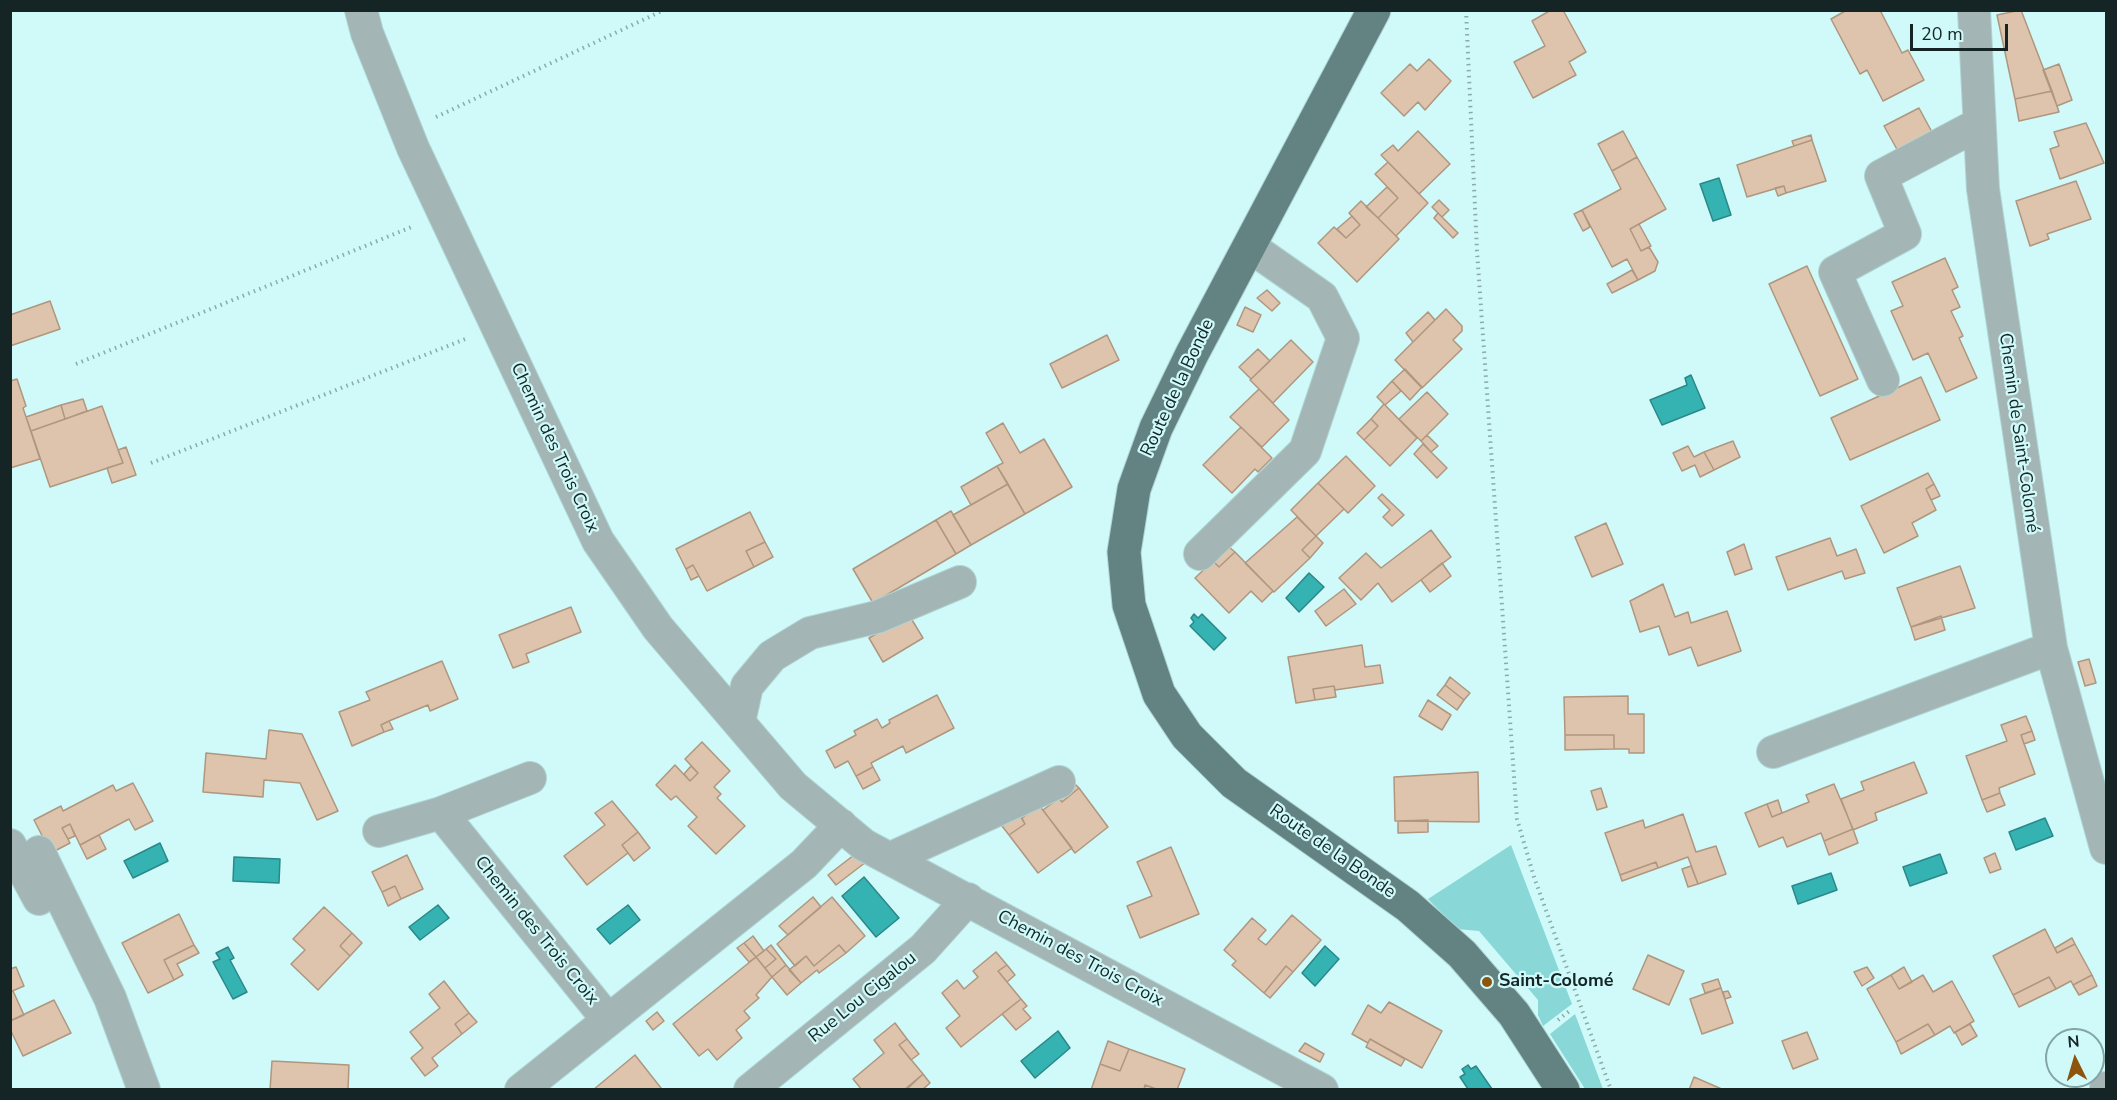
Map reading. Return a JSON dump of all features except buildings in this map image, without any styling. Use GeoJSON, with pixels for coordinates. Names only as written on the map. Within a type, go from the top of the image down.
{"type":"FeatureCollection","features":[{"type":"Feature","properties":{"kind":"main road","name":"Route de la Bonde"},"geometry":{"type":"LineString","coordinates":[[1374,10],[1156,428],[1134,489],[1124,552],[1129,605],[1159,694],[1187,736],[1234,783],[1408,906],[1462,954],[1514,1014],[1563,1089]]}},
{"type":"Feature","properties":{"kind":"street","name":"Chemin des Trois Croix"},"geometry":{"type":"LineString","coordinates":[[361,10],[367,33],[408,136],[598,541],[658,628],[793,786],[864,845],[1322,1089]]}},
{"type":"Feature","properties":{"kind":"street","name":"Chemin de Saint-Colomé"},"geometry":{"type":"LineString","coordinates":[[1974,10],[1983,189],[2051,648],[2106,848]]}},
{"type":"Feature","properties":{"kind":"street"},"geometry":{"type":"LineString","coordinates":[[1883,380],[1835,272],[1905,234],[1881,176],[1979,124]]}},
{"type":"Feature","properties":{"kind":"street"},"geometry":{"type":"LineString","coordinates":[[1200,554],[1305,451],[1325,399],[1343,338],[1322,297],[1249,246]]}},
{"type":"Feature","properties":{"kind":"street"},"geometry":{"type":"LineString","coordinates":[[739,722],[747,686],[772,656],[810,633],[877,617],[960,582]]}},
{"type":"Feature","properties":{"kind":"street"},"geometry":{"type":"LineString","coordinates":[[1773,752],[2051,648]]}},
{"type":"Feature","properties":{"kind":"street"},"geometry":{"type":"LineString","coordinates":[[379,831],[441,813],[530,778]]}},
{"type":"Feature","properties":{"kind":"street"},"geometry":{"type":"LineString","coordinates":[[891,858],[1059,782]]}},
{"type":"Feature","properties":{"kind":"street","name":"Chemin des Trois Croix"},"geometry":{"type":"LineString","coordinates":[[441,813],[608,1020]]}},
{"type":"Feature","properties":{"kind":"street","name":"Chemin des Trois Croix"},"geometry":{"type":"LineString","coordinates":[[521,1089],[804,864],[841,825]]}},
{"type":"Feature","properties":{"kind":"street"},"geometry":{"type":"LineString","coordinates":[[25,849],[99,1010],[128,1049],[144,1089]]}},
{"type":"Feature","properties":{"kind":"street","name":"Rue Lou Cigalou"},"geometry":{"type":"LineString","coordinates":[[750,1089],[923,949],[968,899]]}},
{"type":"Feature","properties":{"kind":"path"},"geometry":{"type":"LineString","coordinates":[[408,136],[446,110],[664,10]]}},
{"type":"Feature","properties":{"kind":"path"},"geometry":{"type":"LineString","coordinates":[[1466,10],[1477,251],[1517,819],[1534,877],[1611,1089]]}},
{"type":"Feature","properties":{"kind":"path"},"geometry":{"type":"LineString","coordinates":[[76,364],[444,214]]}},
{"type":"Feature","properties":{"kind":"path"},"geometry":{"type":"LineString","coordinates":[[151,463],[497,326]]}},
{"type":"Feature","properties":{"kind":"shaded area"},"geometry":{"type":"Polygon","coordinates":[[[1719,178],[1731,215],[1713,221],[1700,184],[1719,178]]]}},
{"type":"Feature","properties":{"kind":"shaded area"},"geometry":{"type":"Polygon","coordinates":[[[1691,375],[1705,408],[1662,425],[1650,400],[1687,385],[1685,378],[1691,375]]]}},
{"type":"Feature","properties":{"kind":"shaded area"},"geometry":{"type":"Polygon","coordinates":[[[1309,573],[1324,587],[1299,612],[1286,598],[1309,573]]]}},
{"type":"Feature","properties":{"kind":"shaded area"},"geometry":{"type":"Polygon","coordinates":[[[1194,614],[1198,618],[1202,614],[1226,638],[1214,650],[1190,626],[1194,622],[1191,618],[1194,614]]]}},
{"type":"Feature","properties":{"kind":"shaded area"},"geometry":{"type":"Polygon","coordinates":[[[2045,818],[2053,836],[2016,850],[2009,832],[2045,818]]]}},
{"type":"Feature","properties":{"kind":"shaded area"},"geometry":{"type":"Polygon","coordinates":[[[160,843],[168,861],[133,878],[124,861],[160,843]]]}},
{"type":"Feature","properties":{"kind":"shaded area"},"geometry":{"type":"Polygon","coordinates":[[[1511,845],[1572,1004],[1543,1026],[1538,1015],[1538,1000],[1479,931],[1457,929],[1428,899],[1511,845]]]}},
{"type":"Feature","properties":{"kind":"shaded area"},"geometry":{"type":"Polygon","coordinates":[[[1940,854],[1947,873],[1910,886],[1903,867],[1940,854]]]}},
{"type":"Feature","properties":{"kind":"shaded area"},"geometry":{"type":"Polygon","coordinates":[[[234,857],[280,859],[279,883],[233,881],[234,857]]]}},
{"type":"Feature","properties":{"kind":"shaded area"},"geometry":{"type":"Polygon","coordinates":[[[1831,873],[1837,890],[1798,904],[1792,886],[1831,873]]]}},
{"type":"Feature","properties":{"kind":"shaded area"},"geometry":{"type":"Polygon","coordinates":[[[864,877],[899,918],[876,937],[842,896],[864,877]]]}},
{"type":"Feature","properties":{"kind":"shaded area"},"geometry":{"type":"Polygon","coordinates":[[[438,905],[449,918],[420,940],[409,927],[438,905]]]}},
{"type":"Feature","properties":{"kind":"shaded area"},"geometry":{"type":"Polygon","coordinates":[[[628,905],[640,920],[610,944],[597,929],[628,905]]]}},
{"type":"Feature","properties":{"kind":"shaded area"},"geometry":{"type":"Polygon","coordinates":[[[1325,946],[1339,959],[1315,986],[1302,973],[1325,946]]]}},
{"type":"Feature","properties":{"kind":"shaded area"},"geometry":{"type":"Polygon","coordinates":[[[228,947],[234,958],[230,960],[247,992],[233,999],[213,962],[220,959],[216,953],[228,947]]]}},
{"type":"Feature","properties":{"kind":"shaded area"},"geometry":{"type":"Polygon","coordinates":[[[1575,1014],[1603,1089],[1585,1089],[1550,1034],[1575,1014]]]}},
{"type":"Feature","properties":{"kind":"shaded area"},"geometry":{"type":"Polygon","coordinates":[[[1058,1031],[1070,1048],[1035,1078],[1021,1061],[1058,1031]]]}},
{"type":"Feature","properties":{"kind":"shaded area"},"geometry":{"type":"Polygon","coordinates":[[[1468,1065],[1471,1069],[1476,1066],[1492,1089],[1468,1089],[1460,1077],[1465,1074],[1462,1069],[1468,1065]]]}},
{"type":"Feature","properties":{"kind":"place","name":"Saint-Colomé"},"geometry":{"type":"Point","coordinates":[1487,982]}}]}
